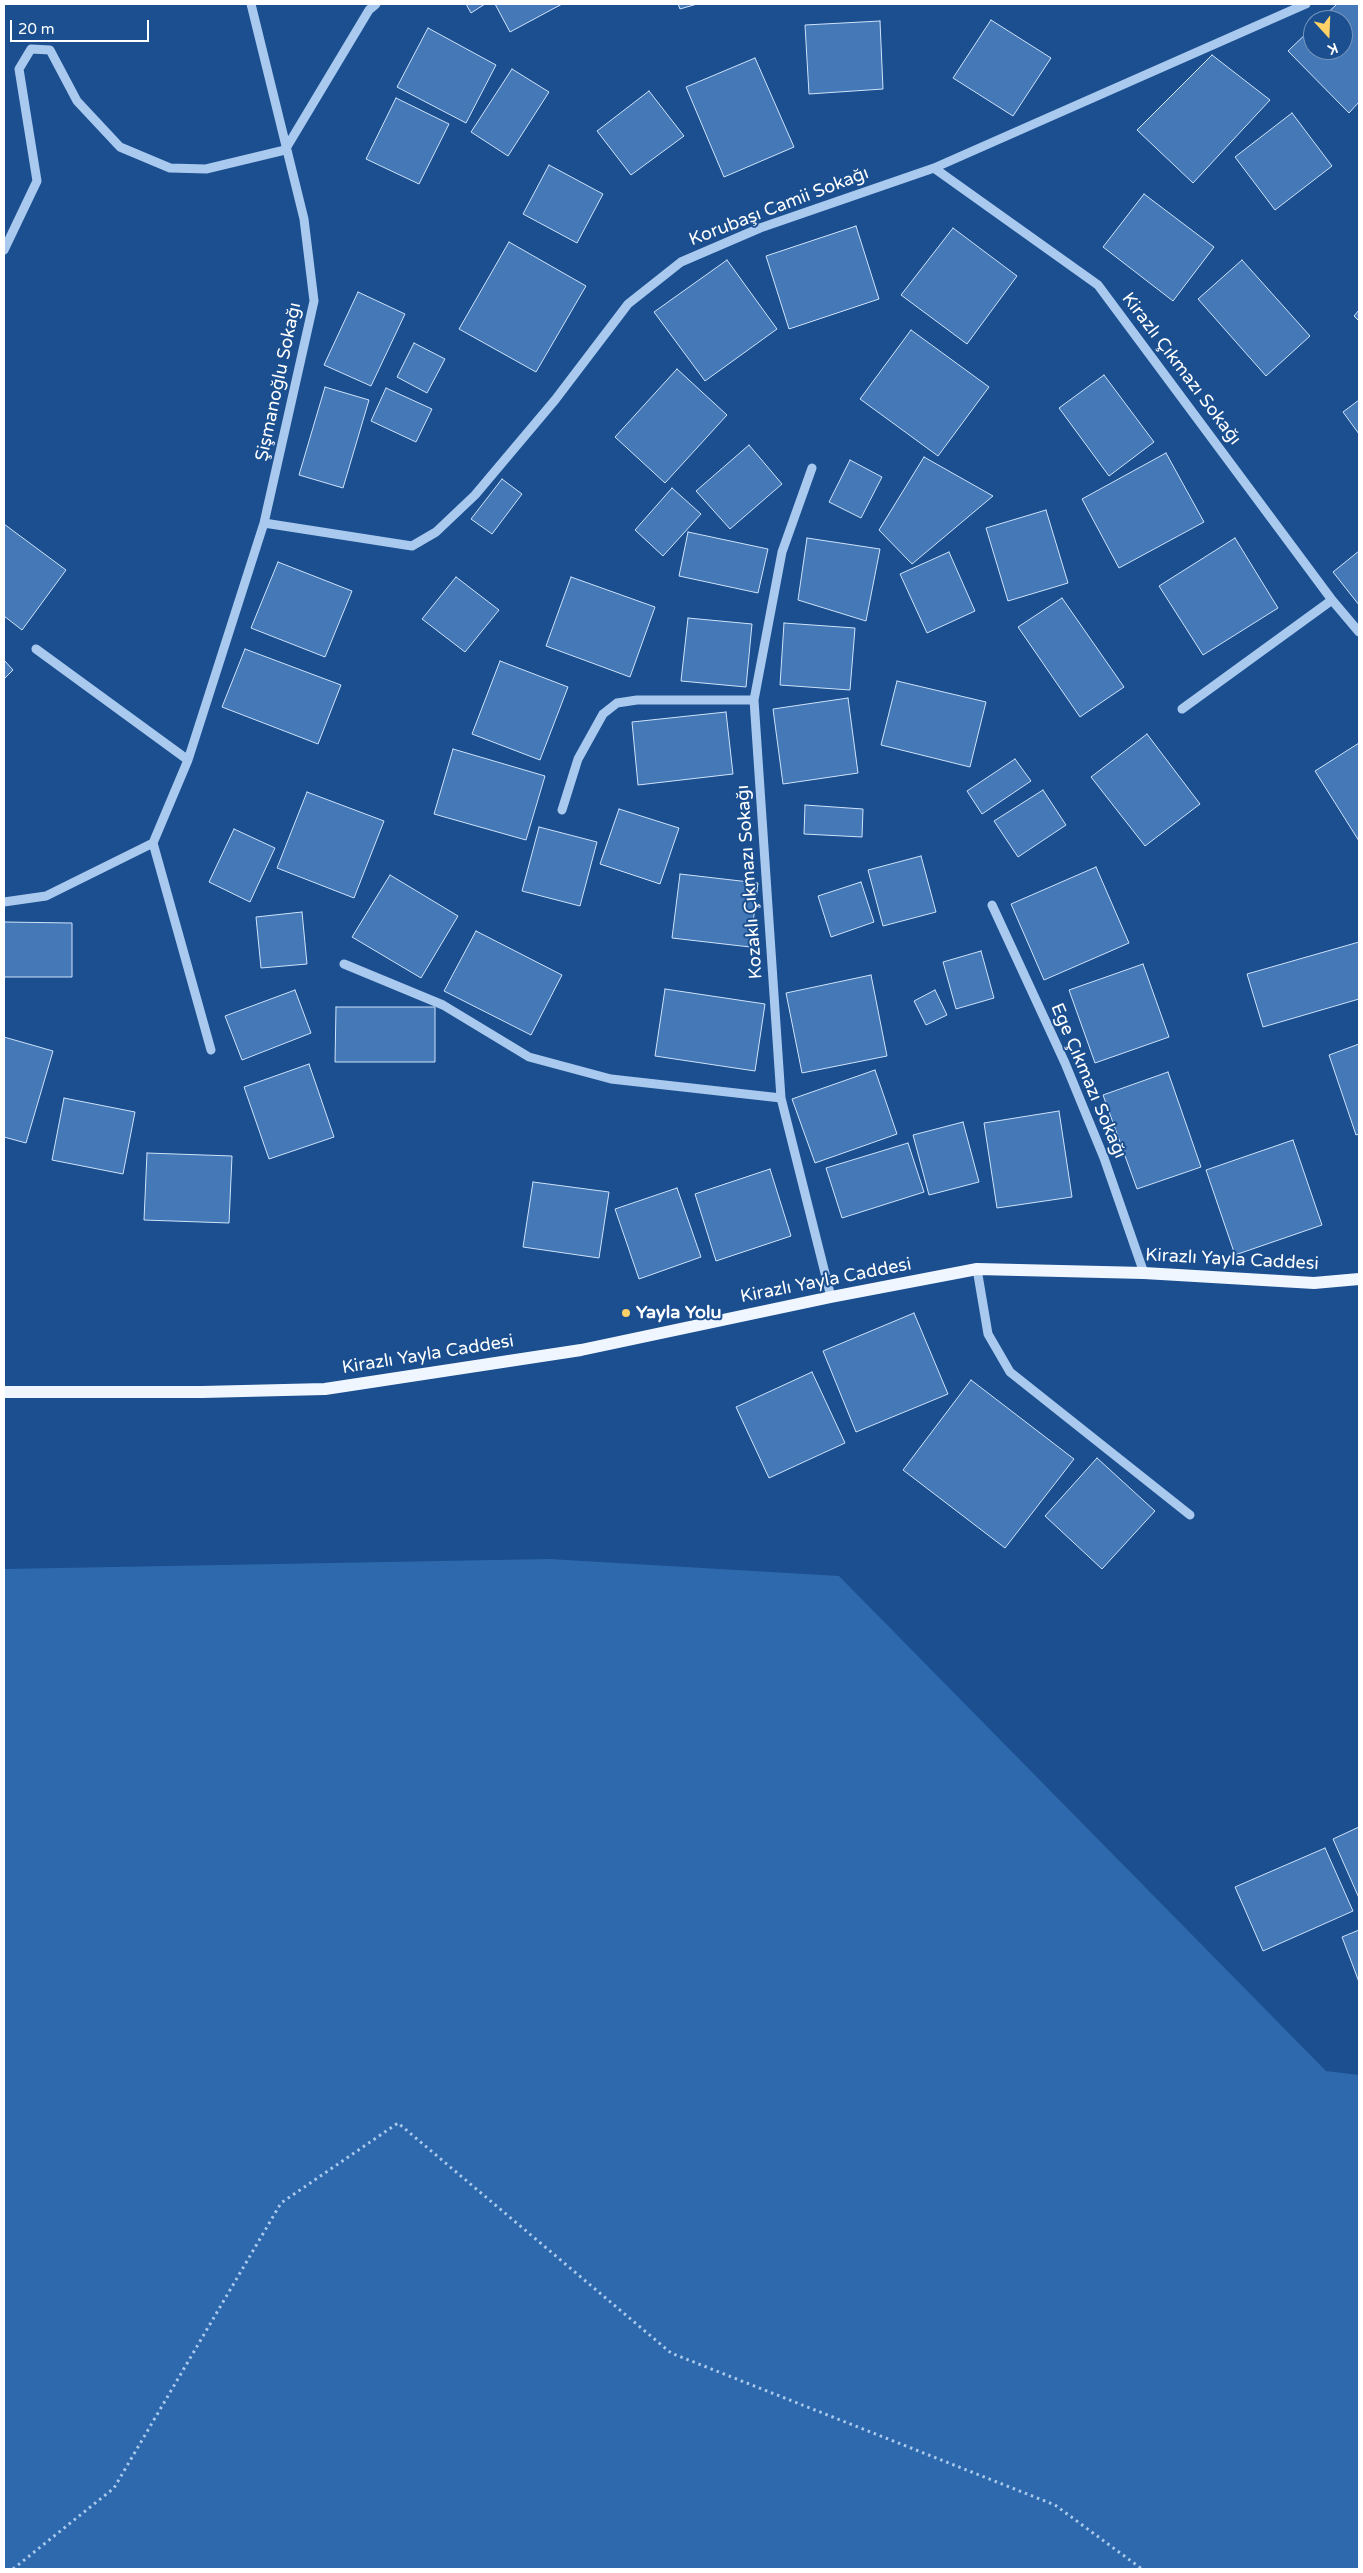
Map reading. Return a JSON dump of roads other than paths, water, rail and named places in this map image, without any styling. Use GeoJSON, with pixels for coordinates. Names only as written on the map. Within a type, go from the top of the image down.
{"type":"FeatureCollection","features":[{"type":"Feature","properties":{"kind":"main road","name":"Kirazlı Yayla Caddesi"},"geometry":{"type":"LineString","coordinates":[[4,1392],[202,1392],[325,1388],[581,1350],[832,1296],[977,1269],[1144,1272],[1314,1283],[1359,1279]]}},
{"type":"Feature","properties":{"kind":"street","name":"Şişmanoğlu Sokağı"},"geometry":{"type":"LineString","coordinates":[[153,843],[188,760],[264,523],[314,301],[304,219],[285,150],[251,4]]}},
{"type":"Feature","properties":{"kind":"street","name":"Korubaşı Camii Sokağı"},"geometry":{"type":"LineString","coordinates":[[264,523],[412,546],[436,532],[475,495],[556,400],[628,304],[682,262],[760,228],[934,168],[1306,4]]}},
{"type":"Feature","properties":{"kind":"street"},"geometry":{"type":"LineString","coordinates":[[4,250],[37,181],[19,70],[31,49],[50,50],[77,101],[120,147],[170,168],[206,169],[285,150],[372,6]]}},
{"type":"Feature","properties":{"kind":"street","name":"Kirazlı Çıkmazı Sokağı"},"geometry":{"type":"LineString","coordinates":[[934,168],[1098,285],[1332,600],[1359,632]]}},
{"type":"Feature","properties":{"kind":"street","name":"Kozaklı Çıkmazı Sokağı"},"geometry":{"type":"LineString","coordinates":[[812,468],[782,552],[754,700],[781,1098],[832,1296]]}},
{"type":"Feature","properties":{"kind":"street"},"geometry":{"type":"LineString","coordinates":[[1182,709],[1332,600]]}},
{"type":"Feature","properties":{"kind":"street"},"geometry":{"type":"LineString","coordinates":[[36,649],[188,760]]}},
{"type":"Feature","properties":{"kind":"street"},"geometry":{"type":"LineString","coordinates":[[562,810],[578,759],[603,714],[617,704],[637,700],[754,700]]}},
{"type":"Feature","properties":{"kind":"street"},"geometry":{"type":"LineString","coordinates":[[4,902],[46,896],[153,843],[211,1050]]}},
{"type":"Feature","properties":{"kind":"street","name":"Ege Çıkmazı Sokağı"},"geometry":{"type":"LineString","coordinates":[[992,905],[1065,1063],[1104,1158],[1144,1272]]}},
{"type":"Feature","properties":{"kind":"street"},"geometry":{"type":"LineString","coordinates":[[344,964],[443,1005],[529,1056],[611,1079],[781,1098]]}},
{"type":"Feature","properties":{"kind":"street"},"geometry":{"type":"LineString","coordinates":[[977,1269],[988,1334],[1010,1372],[1190,1515]]}},
{"type":"Feature","properties":{"kind":"place","name":"Yayla Yolu"},"geometry":{"type":"Point","coordinates":[626,1313]}}]}
